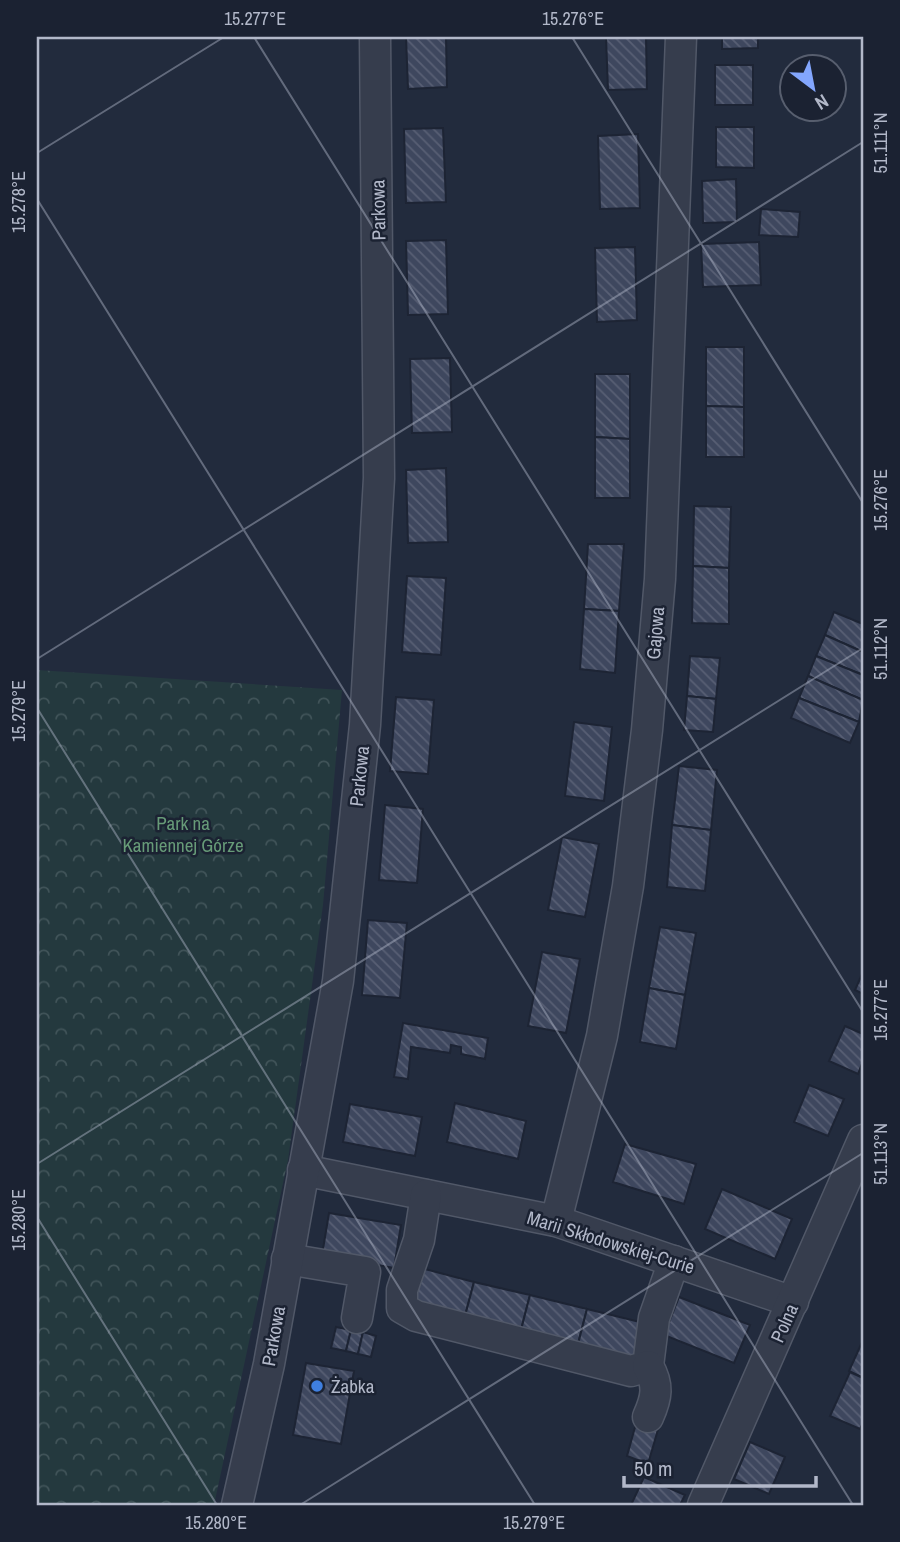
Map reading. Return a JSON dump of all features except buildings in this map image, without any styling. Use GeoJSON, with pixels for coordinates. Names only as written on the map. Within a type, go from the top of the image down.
{"type":"FeatureCollection","features":[{"type":"Feature","properties":{"kind":"street","name":"Parkowa"},"geometry":{"type":"LineString","coordinates":[[237,1505],[269,1364],[338,981],[365,725],[379,478],[375,37]]}},
{"type":"Feature","properties":{"kind":"street","name":"Gajowa"},"geometry":{"type":"LineString","coordinates":[[556,1221],[602,1036],[628,886],[648,730],[660,579],[681,37]]}},
{"type":"Feature","properties":{"kind":"street","name":"Polna"},"geometry":{"type":"LineString","coordinates":[[704,1505],[861,1152]]}},
{"type":"Feature","properties":{"kind":"street","name":"Marii Skłodowskiej-Curie"},"geometry":{"type":"LineString","coordinates":[[303,1170],[556,1221],[793,1302]]}},
{"type":"Feature","properties":{"kind":"street"},"geometry":{"type":"LineString","coordinates":[[426,1195],[419,1240],[401,1290],[402,1308],[416,1316],[631,1371],[648,1366]]}},
{"type":"Feature","properties":{"kind":"street"},"geometry":{"type":"LineString","coordinates":[[287,1259],[365,1272],[357,1318]]}},
{"type":"Feature","properties":{"kind":"street"},"geometry":{"type":"LineString","coordinates":[[648,1417],[656,1398],[656,1379],[648,1366],[654,1318],[674,1261]]}},
{"type":"Feature","properties":{"kind":"green space","name":"Park na Kamiennej Górze"},"geometry":{"type":"Polygon","coordinates":[[[37,670],[342,690],[323,905],[288,1160],[214,1505],[37,1505],[37,670]]]}},
{"type":"Feature","properties":{"kind":"place","name":"Żabka"},"geometry":{"type":"Point","coordinates":[317,1386]}}]}
